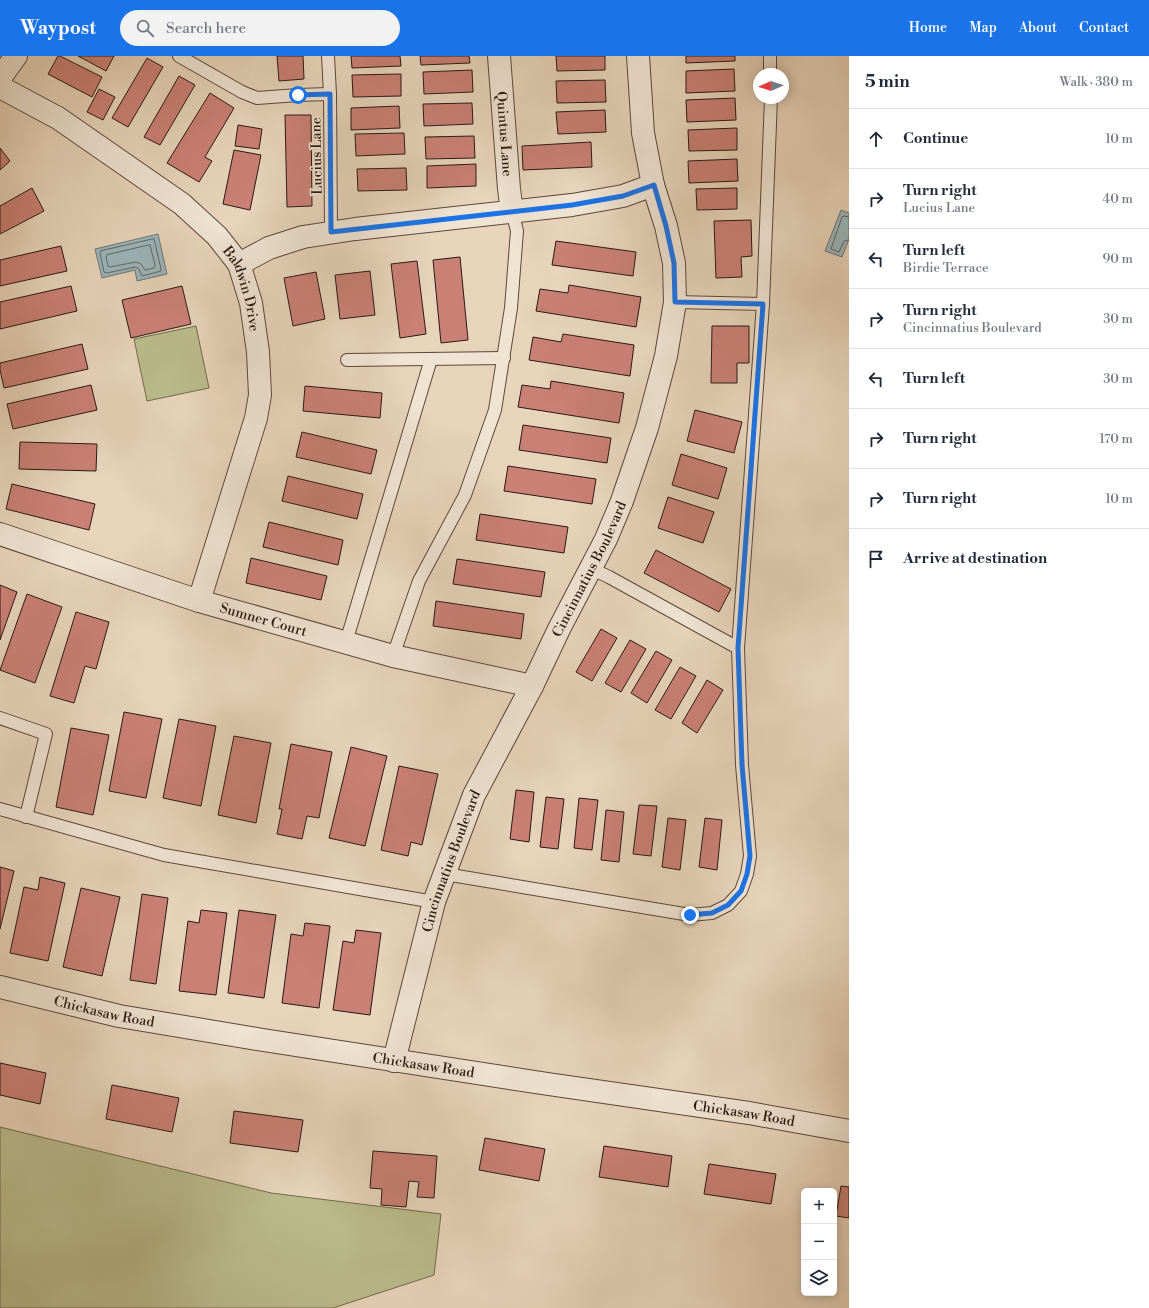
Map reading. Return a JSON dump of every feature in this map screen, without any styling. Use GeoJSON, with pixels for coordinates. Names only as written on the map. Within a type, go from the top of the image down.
{"type":"FeatureCollection","features":[{"type":"Feature","properties":{"kind":"street"},"geometry":{"type":"LineString","coordinates":[[0,78],[16,56]]}},
{"type":"Feature","properties":{"kind":"street","name":"Quintus Lane"},"geometry":{"type":"LineString","coordinates":[[499,56],[512,211]]}},
{"type":"Feature","properties":{"kind":"street","name":"Cincinnatius Boulevard"},"geometry":{"type":"LineString","coordinates":[[394,1061],[434,902],[474,795],[532,686],[559,629],[606,539],[622,501],[647,428],[666,356],[675,302],[674,263],[666,226],[654,185],[643,133],[638,56]]}},
{"type":"Feature","properties":{"kind":"street","name":"Baldwin Drive"},"geometry":{"type":"LineString","coordinates":[[0,87],[58,118],[182,204],[217,236],[239,264],[251,303],[255,326],[260,395],[256,418],[199,601]]}},
{"type":"Feature","properties":{"kind":"street"},"geometry":{"type":"LineString","coordinates":[[239,264],[269,248],[303,237],[331,232],[572,205],[623,196],[654,185]]}},
{"type":"Feature","properties":{"kind":"street","name":"Sumner Court"},"geometry":{"type":"LineString","coordinates":[[0,534],[199,601],[393,656],[532,686]]}},
{"type":"Feature","properties":{"kind":"street","name":"Chickasaw Road"},"geometry":{"type":"LineString","coordinates":[[0,987],[119,1016],[394,1061],[741,1112],[849,1131]]}},
{"type":"Feature","properties":{"kind":"lane"},"geometry":{"type":"LineString","coordinates":[[179,56],[242,92],[257,98],[330,94]]}},
{"type":"Feature","properties":{"kind":"lane","name":"Lucius Lane"},"geometry":{"type":"LineString","coordinates":[[328,56],[330,94],[331,232]]}},
{"type":"Feature","properties":{"kind":"lane"},"geometry":{"type":"LineString","coordinates":[[770,56],[770,68]]}},
{"type":"Feature","properties":{"kind":"lane"},"geometry":{"type":"LineString","coordinates":[[445,874],[690,915],[712,913],[728,905],[741,891],[747,874],[750,856],[742,765],[738,648],[763,304],[771,104]]}},
{"type":"Feature","properties":{"kind":"lane"},"geometry":{"type":"LineString","coordinates":[[393,656],[419,581],[465,495],[495,410],[512,308],[517,231],[512,211]]}},
{"type":"Feature","properties":{"kind":"lane"},"geometry":{"type":"LineString","coordinates":[[675,302],[763,304]]}},
{"type":"Feature","properties":{"kind":"lane"},"geometry":{"type":"LineString","coordinates":[[347,360],[504,358]]}},
{"type":"Feature","properties":{"kind":"lane"},"geometry":{"type":"LineString","coordinates":[[346,642],[431,359]]}},
{"type":"Feature","properties":{"kind":"lane"},"geometry":{"type":"LineString","coordinates":[[590,568],[738,648]]}},
{"type":"Feature","properties":{"kind":"lane"},"geometry":{"type":"LineString","coordinates":[[0,718],[46,734],[26,817]]}},
{"type":"Feature","properties":{"kind":"lane"},"geometry":{"type":"LineString","coordinates":[[0,809],[164,855],[434,902]]}},
{"type":"Feature","properties":{"kind":"green space"},"geometry":{"type":"Polygon","coordinates":[[[196,326],[209,388],[147,401],[134,339],[196,326]]]}},
{"type":"Feature","properties":{"kind":"green space"},"geometry":{"type":"Polygon","coordinates":[[[0,1127],[271,1193],[441,1214],[434,1275],[333,1308],[0,1308],[0,1127]]]}},
{"type":"Feature","properties":{"kind":"water"},"geometry":{"type":"Polygon","coordinates":[[[841,210],[849,213],[849,239],[842,257],[825,251],[841,210]]]}},
{"type":"Feature","properties":{"kind":"water"},"geometry":{"type":"Polygon","coordinates":[[[158,234],[167,274],[137,281],[135,270],[102,278],[95,249],[158,234]]]}},
{"type":"Feature","properties":{"kind":"building"},"geometry":{"type":"Polygon","coordinates":[[[58,56],[102,77],[92,97],[48,74],[58,56]]]}},
{"type":"Feature","properties":{"kind":"building"},"geometry":{"type":"Polygon","coordinates":[[[78,56],[114,56],[106,71],[78,56]]]}},
{"type":"Feature","properties":{"kind":"building"},"geometry":{"type":"Polygon","coordinates":[[[277,56],[303,56],[304,79],[279,81],[277,56]]]}},
{"type":"Feature","properties":{"kind":"building"},"geometry":{"type":"Polygon","coordinates":[[[351,56],[400,56],[401,66],[352,68],[351,56]]]}},
{"type":"Feature","properties":{"kind":"building"},"geometry":{"type":"Polygon","coordinates":[[[420,56],[469,56],[470,63],[421,65],[420,56]]]}},
{"type":"Feature","properties":{"kind":"building"},"geometry":{"type":"Polygon","coordinates":[[[556,56],[605,56],[605,70],[557,71],[556,56]]]}},
{"type":"Feature","properties":{"kind":"building"},"geometry":{"type":"Polygon","coordinates":[[[686,56],[735,56],[735,61],[686,63],[686,56]]]}},
{"type":"Feature","properties":{"kind":"building"},"geometry":{"type":"Polygon","coordinates":[[[147,58],[163,67],[128,127],[112,118],[147,58]]]}},
{"type":"Feature","properties":{"kind":"building"},"geometry":{"type":"Polygon","coordinates":[[[734,69],[735,91],[686,93],[686,71],[734,69]]]}},
{"type":"Feature","properties":{"kind":"building"},"geometry":{"type":"Polygon","coordinates":[[[472,70],[473,92],[424,94],[423,72],[472,70]]]}},
{"type":"Feature","properties":{"kind":"building"},"geometry":{"type":"Polygon","coordinates":[[[401,74],[401,96],[353,97],[352,75],[401,74]]]}},
{"type":"Feature","properties":{"kind":"building"},"geometry":{"type":"Polygon","coordinates":[[[179,76],[195,85],[160,145],[144,137],[179,76]]]}},
{"type":"Feature","properties":{"kind":"building"},"geometry":{"type":"Polygon","coordinates":[[[605,80],[606,102],[557,103],[556,81],[605,80]]]}},
{"type":"Feature","properties":{"kind":"building"},"geometry":{"type":"Polygon","coordinates":[[[99,89],[115,97],[103,120],[87,112],[99,89]]]}},
{"type":"Feature","properties":{"kind":"building"},"geometry":{"type":"Polygon","coordinates":[[[210,93],[234,108],[205,157],[212,161],[199,182],[167,163],[210,93]]]}},
{"type":"Feature","properties":{"kind":"building"},"geometry":{"type":"Polygon","coordinates":[[[735,98],[736,120],[687,122],[686,100],[735,98]]]}},
{"type":"Feature","properties":{"kind":"building"},"geometry":{"type":"Polygon","coordinates":[[[472,103],[473,124],[424,126],[423,104],[472,103]]]}},
{"type":"Feature","properties":{"kind":"building"},"geometry":{"type":"Polygon","coordinates":[[[399,106],[400,128],[351,130],[351,108],[399,106]]]}},
{"type":"Feature","properties":{"kind":"building"},"geometry":{"type":"Polygon","coordinates":[[[605,110],[606,132],[558,134],[556,112],[605,110]]]}},
{"type":"Feature","properties":{"kind":"building"},"geometry":{"type":"Polygon","coordinates":[[[285,115],[311,115],[312,206],[287,207],[285,115]]]}},
{"type":"Feature","properties":{"kind":"building"},"geometry":{"type":"Polygon","coordinates":[[[238,125],[262,129],[259,149],[235,146],[238,125]]]}},
{"type":"Feature","properties":{"kind":"building"},"geometry":{"type":"Polygon","coordinates":[[[737,128],[737,150],[689,151],[688,130],[737,128]]]}},
{"type":"Feature","properties":{"kind":"building"},"geometry":{"type":"Polygon","coordinates":[[[404,133],[405,154],[356,156],[355,134],[404,133]]]}},
{"type":"Feature","properties":{"kind":"building"},"geometry":{"type":"Polygon","coordinates":[[[474,136],[475,158],[426,159],[425,137],[474,136]]]}},
{"type":"Feature","properties":{"kind":"building"},"geometry":{"type":"Polygon","coordinates":[[[591,142],[592,167],[523,170],[522,146],[591,142]]]}},
{"type":"Feature","properties":{"kind":"building"},"geometry":{"type":"Polygon","coordinates":[[[0,148],[10,161],[0,170],[0,148]]]}},
{"type":"Feature","properties":{"kind":"building"},"geometry":{"type":"Polygon","coordinates":[[[234,150],[261,155],[250,210],[223,204],[234,150]]]}},
{"type":"Feature","properties":{"kind":"building"},"geometry":{"type":"Polygon","coordinates":[[[737,159],[738,181],[689,183],[688,161],[737,159]]]}},
{"type":"Feature","properties":{"kind":"building"},"geometry":{"type":"Polygon","coordinates":[[[476,164],[476,186],[427,188],[427,166],[476,164]]]}},
{"type":"Feature","properties":{"kind":"building"},"geometry":{"type":"Polygon","coordinates":[[[406,168],[407,190],[358,191],[357,169],[406,168]]]}},
{"type":"Feature","properties":{"kind":"building"},"geometry":{"type":"Polygon","coordinates":[[[32,188],[44,211],[0,234],[0,206],[32,188]]]}},
{"type":"Feature","properties":{"kind":"building"},"geometry":{"type":"Polygon","coordinates":[[[737,188],[737,209],[697,210],[696,189],[737,188]]]}},
{"type":"Feature","properties":{"kind":"building"},"geometry":{"type":"Polygon","coordinates":[[[751,220],[752,256],[741,257],[742,277],[716,278],[714,221],[751,220]]]}},
{"type":"Feature","properties":{"kind":"building"},"geometry":{"type":"Polygon","coordinates":[[[556,241],[636,252],[633,276],[552,265],[556,241]]]}},
{"type":"Feature","properties":{"kind":"building"},"geometry":{"type":"Polygon","coordinates":[[[61,246],[67,271],[0,286],[0,260],[61,246]]]}},
{"type":"Feature","properties":{"kind":"building"},"geometry":{"type":"Polygon","coordinates":[[[460,257],[468,340],[441,343],[433,260],[460,257]]]}},
{"type":"Feature","properties":{"kind":"building"},"geometry":{"type":"Polygon","coordinates":[[[417,261],[426,334],[400,338],[391,264],[417,261]]]}},
{"type":"Feature","properties":{"kind":"building"},"geometry":{"type":"Polygon","coordinates":[[[370,271],[375,315],[340,319],[335,275],[370,271]]]}},
{"type":"Feature","properties":{"kind":"building"},"geometry":{"type":"Polygon","coordinates":[[[316,272],[325,319],[293,326],[284,278],[316,272]]]}},
{"type":"Feature","properties":{"kind":"building"},"geometry":{"type":"Polygon","coordinates":[[[569,285],[641,297],[636,327],[536,311],[540,289],[568,293],[569,285]]]}},
{"type":"Feature","properties":{"kind":"building"},"geometry":{"type":"Polygon","coordinates":[[[71,286],[77,311],[0,329],[0,302],[71,286]]]}},
{"type":"Feature","properties":{"kind":"building"},"geometry":{"type":"Polygon","coordinates":[[[182,286],[191,324],[131,338],[122,300],[182,286]]]}},
{"type":"Feature","properties":{"kind":"building"},"geometry":{"type":"Polygon","coordinates":[[[712,326],[749,326],[749,363],[737,363],[737,383],[711,383],[712,326]]]}},
{"type":"Feature","properties":{"kind":"building"},"geometry":{"type":"Polygon","coordinates":[[[563,334],[634,345],[630,376],[529,360],[533,337],[561,342],[563,334]]]}},
{"type":"Feature","properties":{"kind":"building"},"geometry":{"type":"Polygon","coordinates":[[[82,344],[88,369],[4,388],[0,363],[82,344]]]}},
{"type":"Feature","properties":{"kind":"building"},"geometry":{"type":"Polygon","coordinates":[[[551,381],[624,393],[619,423],[518,407],[522,385],[550,389],[551,381]]]}},
{"type":"Feature","properties":{"kind":"building"},"geometry":{"type":"Polygon","coordinates":[[[91,385],[97,410],[13,429],[7,404],[91,385]]]}},
{"type":"Feature","properties":{"kind":"building"},"geometry":{"type":"Polygon","coordinates":[[[305,386],[382,393],[380,418],[303,411],[305,386]]]}},
{"type":"Feature","properties":{"kind":"building"},"geometry":{"type":"Polygon","coordinates":[[[695,410],[742,422],[734,453],[687,441],[695,410]]]}},
{"type":"Feature","properties":{"kind":"building"},"geometry":{"type":"Polygon","coordinates":[[[523,425],[611,438],[607,463],[519,450],[523,425]]]}},
{"type":"Feature","properties":{"kind":"building"},"geometry":{"type":"Polygon","coordinates":[[[302,432],[377,450],[371,474],[296,457],[302,432]]]}},
{"type":"Feature","properties":{"kind":"building"},"geometry":{"type":"Polygon","coordinates":[[[20,442],[97,444],[96,471],[19,469],[20,442]]]}},
{"type":"Feature","properties":{"kind":"building"},"geometry":{"type":"Polygon","coordinates":[[[681,454],[727,468],[718,499],[672,485],[681,454]]]}},
{"type":"Feature","properties":{"kind":"building"},"geometry":{"type":"Polygon","coordinates":[[[508,466],[596,479],[592,504],[504,491],[508,466]]]}},
{"type":"Feature","properties":{"kind":"building"},"geometry":{"type":"Polygon","coordinates":[[[288,476],[363,494],[357,519],[282,501],[288,476]]]}},
{"type":"Feature","properties":{"kind":"building"},"geometry":{"type":"Polygon","coordinates":[[[12,484],[95,504],[89,530],[6,509],[12,484]]]}},
{"type":"Feature","properties":{"kind":"building"},"geometry":{"type":"Polygon","coordinates":[[[668,497],[714,512],[703,543],[658,528],[668,497]]]}},
{"type":"Feature","properties":{"kind":"building"},"geometry":{"type":"Polygon","coordinates":[[[480,514],[568,527],[564,553],[476,540],[480,514]]]}},
{"type":"Feature","properties":{"kind":"building"},"geometry":{"type":"Polygon","coordinates":[[[269,522],[343,540],[338,565],[263,547],[269,522]]]}},
{"type":"Feature","properties":{"kind":"building"},"geometry":{"type":"Polygon","coordinates":[[[656,550],[731,589],[719,612],[644,573],[656,550]]]}},
{"type":"Feature","properties":{"kind":"building"},"geometry":{"type":"Polygon","coordinates":[[[251,558],[327,576],[321,600],[246,583],[251,558]]]}},
{"type":"Feature","properties":{"kind":"building"},"geometry":{"type":"Polygon","coordinates":[[[457,559],[545,572],[541,597],[453,584],[457,559]]]}},
{"type":"Feature","properties":{"kind":"building"},"geometry":{"type":"Polygon","coordinates":[[[0,585],[17,592],[0,640],[0,585]]]}},
{"type":"Feature","properties":{"kind":"building"},"geometry":{"type":"Polygon","coordinates":[[[27,594],[62,607],[35,683],[0,670],[27,594]]]}},
{"type":"Feature","properties":{"kind":"building"},"geometry":{"type":"Polygon","coordinates":[[[436,601],[524,614],[521,639],[433,626],[436,601]]]}},
{"type":"Feature","properties":{"kind":"building"},"geometry":{"type":"Polygon","coordinates":[[[76,612],[109,622],[96,669],[85,666],[74,703],[50,696],[76,612]]]}},
{"type":"Feature","properties":{"kind":"building"},"geometry":{"type":"Polygon","coordinates":[[[601,629],[617,638],[592,681],[576,672],[601,629]]]}},
{"type":"Feature","properties":{"kind":"building"},"geometry":{"type":"Polygon","coordinates":[[[630,640],[646,649],[621,692],[605,683],[630,640]]]}},
{"type":"Feature","properties":{"kind":"building"},"geometry":{"type":"Polygon","coordinates":[[[656,651],[672,660],[647,703],[631,693],[656,651]]]}},
{"type":"Feature","properties":{"kind":"building"},"geometry":{"type":"Polygon","coordinates":[[[680,667],[696,676],[671,719],[655,710],[680,667]]]}},
{"type":"Feature","properties":{"kind":"building"},"geometry":{"type":"Polygon","coordinates":[[[707,680],[723,690],[697,733],[682,723],[707,680]]]}},
{"type":"Feature","properties":{"kind":"building"},"geometry":{"type":"Polygon","coordinates":[[[124,712],[162,719],[146,798],[109,791],[124,712]]]}},
{"type":"Feature","properties":{"kind":"building"},"geometry":{"type":"Polygon","coordinates":[[[179,719],[216,726],[201,806],[163,798],[179,719]]]}},
{"type":"Feature","properties":{"kind":"building"},"geometry":{"type":"Polygon","coordinates":[[[71,728],[109,735],[93,815],[56,807],[71,728]]]}},
{"type":"Feature","properties":{"kind":"building"},"geometry":{"type":"Polygon","coordinates":[[[234,736],[271,743],[256,823],[218,815],[234,736]]]}},
{"type":"Feature","properties":{"kind":"building"},"geometry":{"type":"Polygon","coordinates":[[[291,744],[332,752],[319,818],[307,816],[302,839],[277,834],[282,809],[279,809],[291,744]]]}},
{"type":"Feature","properties":{"kind":"building"},"geometry":{"type":"Polygon","coordinates":[[[351,747],[387,756],[365,846],[329,838],[351,747]]]}},
{"type":"Feature","properties":{"kind":"building"},"geometry":{"type":"Polygon","coordinates":[[[399,766],[438,774],[422,845],[411,842],[408,856],[381,850],[399,766]]]}},
{"type":"Feature","properties":{"kind":"building"},"geometry":{"type":"Polygon","coordinates":[[[516,790],[534,792],[529,842],[510,839],[516,790]]]}},
{"type":"Feature","properties":{"kind":"building"},"geometry":{"type":"Polygon","coordinates":[[[546,797],[564,799],[558,849],[540,847],[546,797]]]}},
{"type":"Feature","properties":{"kind":"building"},"geometry":{"type":"Polygon","coordinates":[[[579,798],[598,800],[592,850],[574,848],[579,798]]]}},
{"type":"Feature","properties":{"kind":"building"},"geometry":{"type":"Polygon","coordinates":[[[639,805],[657,806],[651,856],[633,854],[639,805]]]}},
{"type":"Feature","properties":{"kind":"building"},"geometry":{"type":"Polygon","coordinates":[[[606,810],[624,812],[619,862],[601,860],[606,810]]]}},
{"type":"Feature","properties":{"kind":"building"},"geometry":{"type":"Polygon","coordinates":[[[668,818],[686,820],[680,870],[662,867],[668,818]]]}},
{"type":"Feature","properties":{"kind":"building"},"geometry":{"type":"Polygon","coordinates":[[[705,818],[722,820],[717,870],[699,867],[705,818]]]}},
{"type":"Feature","properties":{"kind":"building"},"geometry":{"type":"Polygon","coordinates":[[[0,867],[14,871],[0,929],[0,867]]]}},
{"type":"Feature","properties":{"kind":"building"},"geometry":{"type":"Polygon","coordinates":[[[40,877],[65,883],[48,961],[10,953],[24,887],[38,890],[40,877]]]}},
{"type":"Feature","properties":{"kind":"building"},"geometry":{"type":"Polygon","coordinates":[[[81,888],[120,897],[102,976],[63,967],[81,888]]]}},
{"type":"Feature","properties":{"kind":"building"},"geometry":{"type":"Polygon","coordinates":[[[142,894],[168,898],[156,984],[130,980],[142,894]]]}},
{"type":"Feature","properties":{"kind":"building"},"geometry":{"type":"Polygon","coordinates":[[[201,910],[227,913],[216,995],[179,991],[188,921],[199,923],[201,910]]]}},
{"type":"Feature","properties":{"kind":"building"},"geometry":{"type":"Polygon","coordinates":[[[239,910],[276,915],[264,998],[228,993],[239,910]]]}},
{"type":"Feature","properties":{"kind":"building"},"geometry":{"type":"Polygon","coordinates":[[[305,923],[330,926],[319,1008],[282,1003],[291,934],[303,936],[305,923]]]}},
{"type":"Feature","properties":{"kind":"building"},"geometry":{"type":"Polygon","coordinates":[[[356,930],[381,933],[370,1015],[333,1010],[343,941],[354,943],[356,930]]]}},
{"type":"Feature","properties":{"kind":"building"},"geometry":{"type":"Polygon","coordinates":[[[0,1063],[46,1073],[40,1104],[0,1095],[0,1063]]]}},
{"type":"Feature","properties":{"kind":"building"},"geometry":{"type":"Polygon","coordinates":[[[112,1085],[179,1098],[172,1132],[106,1119],[112,1085]]]}},
{"type":"Feature","properties":{"kind":"building"},"geometry":{"type":"Polygon","coordinates":[[[234,1111],[303,1120],[298,1152],[230,1143],[234,1111]]]}},
{"type":"Feature","properties":{"kind":"building"},"geometry":{"type":"Polygon","coordinates":[[[485,1138],[545,1149],[539,1181],[479,1170],[485,1138]]]}},
{"type":"Feature","properties":{"kind":"building"},"geometry":{"type":"Polygon","coordinates":[[[604,1146],[672,1156],[668,1187],[599,1177],[604,1146]]]}},
{"type":"Feature","properties":{"kind":"building"},"geometry":{"type":"Polygon","coordinates":[[[373,1151],[437,1156],[434,1198],[417,1197],[419,1182],[409,1181],[406,1207],[381,1205],[382,1189],[370,1188],[373,1151]]]}},
{"type":"Feature","properties":{"kind":"building"},"geometry":{"type":"Polygon","coordinates":[[[709,1164],[776,1174],[771,1204],[704,1194],[709,1164]]]}},
{"type":"Feature","properties":{"kind":"building"},"geometry":{"type":"Polygon","coordinates":[[[841,1186],[849,1187],[849,1218],[837,1216],[841,1186]]]}},
{"type":"Feature","properties":{"kind":"route"},"geometry":{"type":"LineString","coordinates":[[298,95],[330,94],[331,232],[572,205],[623,196],[654,185],[666,226],[674,263],[675,302],[763,304],[738,648],[742,765],[750,856],[747,874],[741,891],[728,905],[712,913],[690,915]]}}]}
